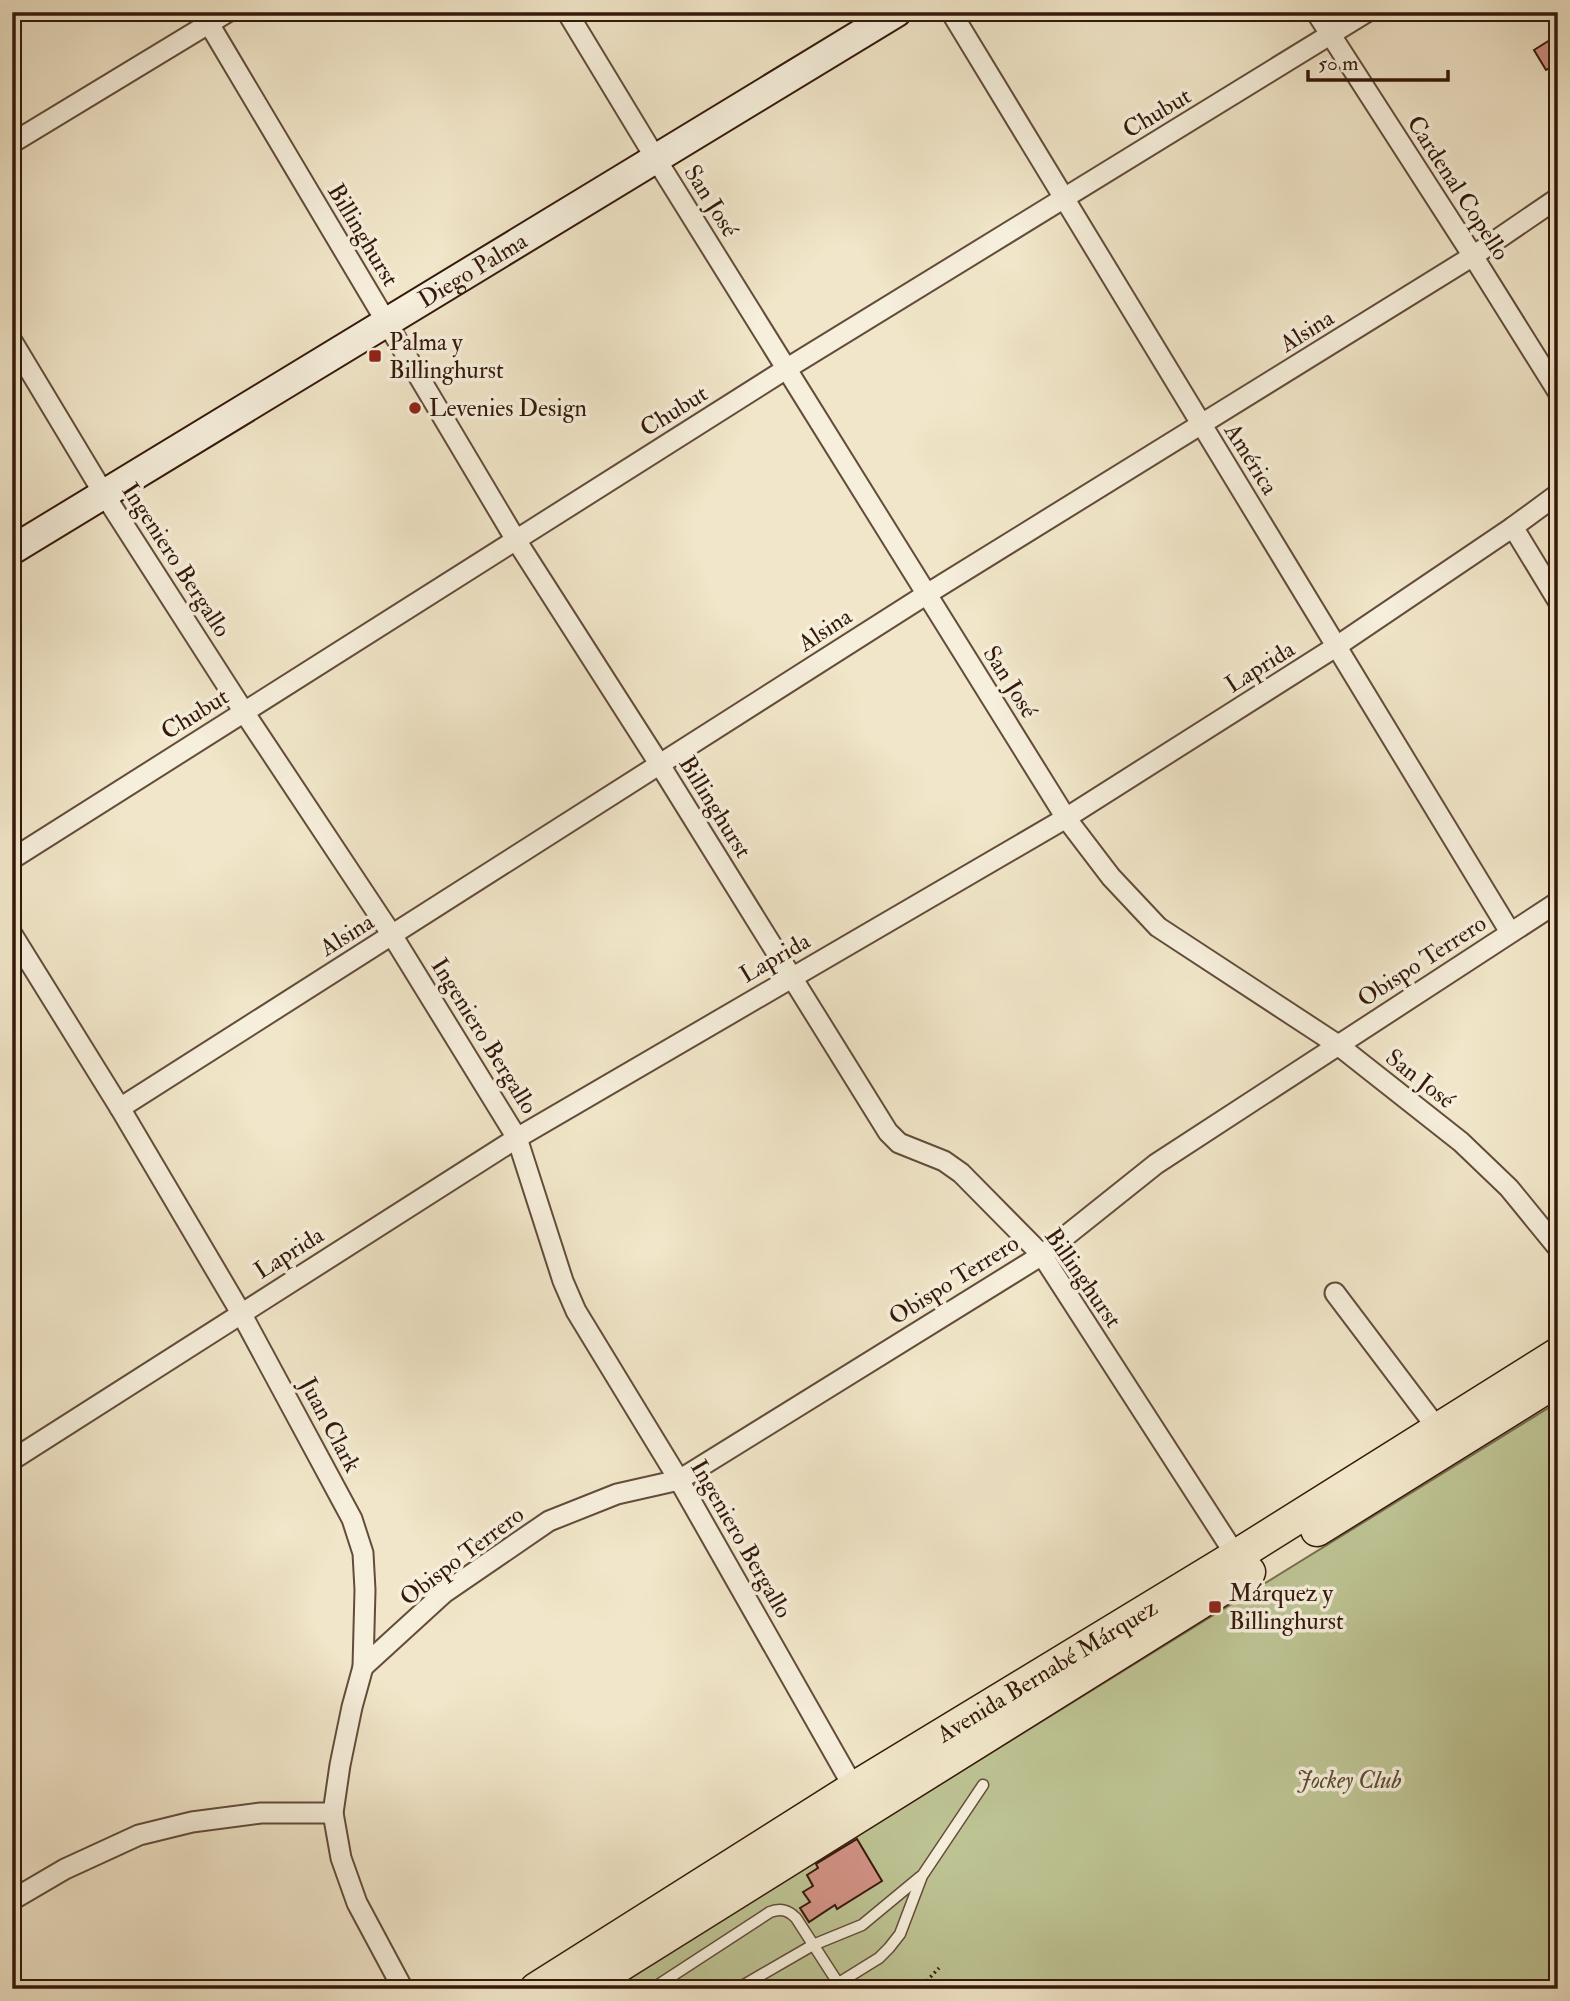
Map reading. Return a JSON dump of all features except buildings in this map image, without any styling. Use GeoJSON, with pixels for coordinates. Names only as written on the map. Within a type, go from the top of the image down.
{"type":"FeatureCollection","features":[{"type":"Feature","properties":{"kind":"main road","name":"Diego Palma"},"geometry":{"type":"LineString","coordinates":[[12,550],[897,12]]}},
{"type":"Feature","properties":{"kind":"main road","name":"Avenida Bernabé Márquez"},"geometry":{"type":"LineString","coordinates":[[582,1989],[1242,1565],[1437,1428],[1558,1354]]}},
{"type":"Feature","properties":{"kind":"main road","name":"Avenida Bernabé Márquez"},"geometry":{"type":"LineString","coordinates":[[536,1989],[854,1788],[1558,1381]]}},
{"type":"Feature","properties":{"kind":"street"},"geometry":{"type":"LineString","coordinates":[[12,143],[206,18],[228,12]]}},
{"type":"Feature","properties":{"kind":"street","name":"San José"},"geometry":{"type":"LineString","coordinates":[[567,12],[1066,818],[1111,877],[1158,927],[1338,1045],[1461,1142],[1509,1188],[1558,1248]]}},
{"type":"Feature","properties":{"kind":"street","name":"América"},"geometry":{"type":"LineString","coordinates":[[951,12],[1510,932]]}},
{"type":"Feature","properties":{"kind":"street","name":"Cardenal Copello"},"geometry":{"type":"LineString","coordinates":[[1316,12],[1558,392]]}},
{"type":"Feature","properties":{"kind":"street","name":"Chubut"},"geometry":{"type":"LineString","coordinates":[[12,859],[786,369],[1367,12]]}},
{"type":"Feature","properties":{"kind":"street","name":"Billinghurst"},"geometry":{"type":"LineString","coordinates":[[206,18],[516,540],[660,765],[888,1132],[900,1143],[944,1161],[961,1173],[1042,1255],[1242,1565]]}},
{"type":"Feature","properties":{"kind":"street","name":"Alsina"},"geometry":{"type":"LineString","coordinates":[[121,1108],[927,594],[1473,257],[1558,198]]}},
{"type":"Feature","properties":{"kind":"street","name":"Ingeniero Bergallo"},"geometry":{"type":"LineString","coordinates":[[12,341],[104,494],[392,935],[517,1138],[563,1281],[576,1311],[679,1480],[854,1788]]}},
{"type":"Feature","properties":{"kind":"street","name":"Laprida"},"geometry":{"type":"LineString","coordinates":[[12,1460],[517,1138],[1066,818],[1337,646],[1558,494]]}},
{"type":"Feature","properties":{"kind":"street"},"geometry":{"type":"LineString","coordinates":[[1513,527],[1558,601]]}},
{"type":"Feature","properties":{"kind":"street","name":"Obispo Terrero"},"geometry":{"type":"LineString","coordinates":[[363,1667],[444,1594],[549,1521],[617,1494],[679,1480],[1042,1255],[1156,1164],[1558,902]]}},
{"type":"Feature","properties":{"kind":"street","name":"Juan Clark"},"geometry":{"type":"LineString","coordinates":[[12,934],[121,1108],[241,1313],[352,1518],[363,1553],[363,1667],[340,1765],[333,1813],[341,1858],[356,1903],[403,1989]]}},
{"type":"Feature","properties":{"kind":"street"},"geometry":{"type":"LineString","coordinates":[[1335,1293],[1437,1428]]}},
{"type":"Feature","properties":{"kind":"street"},"geometry":{"type":"LineString","coordinates":[[12,1900],[65,1869],[139,1835],[192,1822],[261,1813],[333,1813]]}},
{"type":"Feature","properties":{"kind":"lane"},"geometry":{"type":"LineString","coordinates":[[652,1989],[777,1910],[791,1913],[796,1918],[833,1986],[879,1958],[900,1934],[922,1876],[983,1785]]}},
{"type":"Feature","properties":{"kind":"lane"},"geometry":{"type":"LineString","coordinates":[[737,1989],[813,1945],[862,1925],[922,1876]]}},
{"type":"Feature","properties":{"kind":"path"},"geometry":{"type":"LineString","coordinates":[[919,1989],[939,1968]]}},
{"type":"Feature","properties":{"kind":"green space","name":"Jockey Club"},"geometry":{"type":"Polygon","coordinates":[[[1558,1402],[1558,1989],[609,1989],[1558,1402]]]}},
{"type":"Feature","properties":{"kind":"place","name":"Palma y Billinghurst"},"geometry":{"type":"Point","coordinates":[375,356]}},
{"type":"Feature","properties":{"kind":"place","name":"Levenies Design"},"geometry":{"type":"Point","coordinates":[415,408]}},
{"type":"Feature","properties":{"kind":"place","name":"Márquez y Billinghurst"},"geometry":{"type":"Point","coordinates":[1215,1607]}}]}
